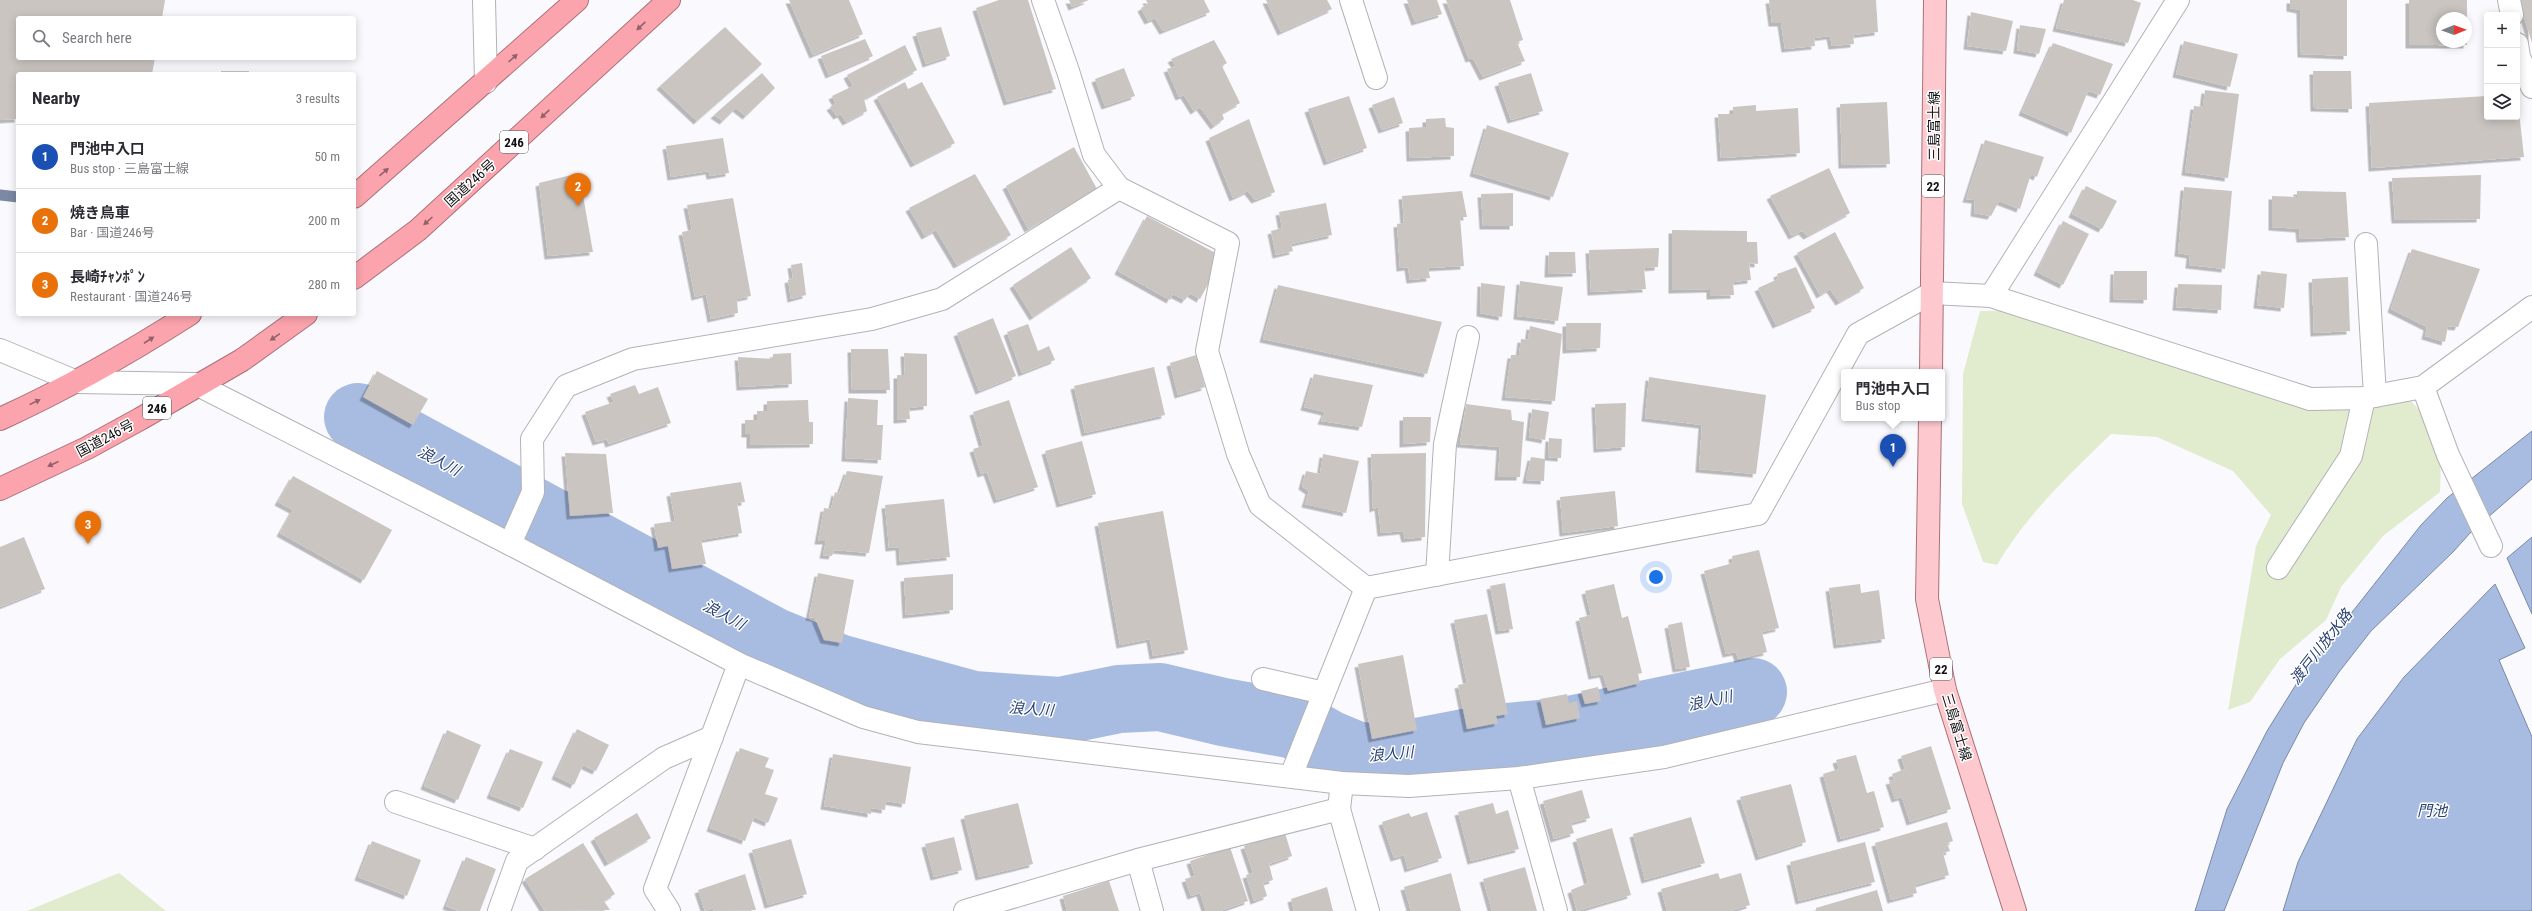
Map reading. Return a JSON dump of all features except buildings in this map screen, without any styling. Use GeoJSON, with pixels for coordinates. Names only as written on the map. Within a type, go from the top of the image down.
{"type":"FeatureCollection","features":[{"type":"Feature","properties":{"kind":"highway"},"geometry":{"type":"LineString","coordinates":[[356,195],[577,0]]}},
{"type":"Feature","properties":{"kind":"highway","name":"国道246号"},"geometry":{"type":"LineString","coordinates":[[356,276],[418,230],[669,0]]}},
{"type":"Feature","properties":{"kind":"highway"},"geometry":{"type":"LineString","coordinates":[[0,419],[77,382],[140,346],[187,316]]}},
{"type":"Feature","properties":{"kind":"highway","name":"国道246号"},"geometry":{"type":"LineString","coordinates":[[0,489],[87,448],[196,384],[242,360],[303,316]]}},
{"type":"Feature","properties":{"kind":"main road","name":"三島富士線"},"geometry":{"type":"LineString","coordinates":[[1931,369],[1935,0]]}},
{"type":"Feature","properties":{"kind":"main road","name":"三島富士線"},"geometry":{"type":"LineString","coordinates":[[1930,421],[1927,599],[1945,690],[2015,911]]}},
{"type":"Feature","properties":{"kind":"street"},"geometry":{"type":"LineString","coordinates":[[484,0],[486,82]]}},
{"type":"Feature","properties":{"kind":"street"},"geometry":{"type":"LineString","coordinates":[[1042,0],[1068,71],[1094,156],[1119,188],[1228,243],[1207,351],[1238,454],[1260,505],[1366,588],[1758,514],[1858,334],[1932,293],[1991,296],[2310,399],[2369,397],[2423,387],[2532,307]]}},
{"type":"Feature","properties":{"kind":"street"},"geometry":{"type":"LineString","coordinates":[[1351,0],[1376,78]]}},
{"type":"Feature","properties":{"kind":"street"},"geometry":{"type":"LineString","coordinates":[[1991,296],[2178,0]]}},
{"type":"Feature","properties":{"kind":"street"},"geometry":{"type":"LineString","coordinates":[[2509,0],[2511,12]]}},
{"type":"Feature","properties":{"kind":"street"},"geometry":{"type":"LineString","coordinates":[[2518,48],[2519,57],[2532,87]]}},
{"type":"Feature","properties":{"kind":"street"},"geometry":{"type":"LineString","coordinates":[[510,544],[534,492],[532,439],[566,386],[633,359],[872,319],[942,299],[1119,188]]}},
{"type":"Feature","properties":{"kind":"street"},"geometry":{"type":"LineString","coordinates":[[2278,568],[2351,456],[2369,397],[2366,244]]}},
{"type":"Feature","properties":{"kind":"street"},"geometry":{"type":"LineString","coordinates":[[1436,575],[1445,444],[1468,337]]}},
{"type":"Feature","properties":{"kind":"street"},"geometry":{"type":"LineString","coordinates":[[0,350],[77,382],[196,384],[510,544],[739,664],[864,717],[918,732],[1291,776],[1342,784],[1409,786],[1519,778],[1664,757],[1945,690]]}},
{"type":"Feature","properties":{"kind":"street"},"geometry":{"type":"LineString","coordinates":[[2423,387],[2448,456],[2491,546]]}},
{"type":"Feature","properties":{"kind":"street"},"geometry":{"type":"LineString","coordinates":[[1291,776],[1366,588]]}},
{"type":"Feature","properties":{"kind":"street"},"geometry":{"type":"LineString","coordinates":[[669,911],[655,889],[739,664]]}},
{"type":"Feature","properties":{"kind":"street"},"geometry":{"type":"LineString","coordinates":[[1263,678],[1324,693]]}},
{"type":"Feature","properties":{"kind":"street"},"geometry":{"type":"LineString","coordinates":[[499,911],[517,861],[664,758],[712,737]]}},
{"type":"Feature","properties":{"kind":"street"},"geometry":{"type":"LineString","coordinates":[[1519,778],[1556,911]]}},
{"type":"Feature","properties":{"kind":"street"},"geometry":{"type":"LineString","coordinates":[[1342,784],[1339,809],[1368,911]]}},
{"type":"Feature","properties":{"kind":"street"},"geometry":{"type":"LineString","coordinates":[[396,802],[535,849]]}},
{"type":"Feature","properties":{"kind":"street"},"geometry":{"type":"LineString","coordinates":[[965,911],[1138,860],[1339,809]]}},
{"type":"Feature","properties":{"kind":"street"},"geometry":{"type":"LineString","coordinates":[[1138,860],[1152,911]]}},
{"type":"Feature","properties":{"kind":"green space"},"geometry":{"type":"Polygon","coordinates":[[[2051,310],[2331,399],[2407,397],[2425,416],[2441,458],[2440,492],[2383,536],[2341,587],[2326,620],[2280,659],[2250,702],[2228,710],[2256,546],[2271,515],[2233,471],[2157,437],[2111,434],[2064,480],[2035,512],[2009,546],[1997,565],[1983,562],[1962,504],[1963,374],[1980,311],[2051,310]]]}},
{"type":"Feature","properties":{"kind":"green space"},"geometry":{"type":"Polygon","coordinates":[[[119,873],[166,911],[27,911],[119,873]]]}},
{"type":"Feature","properties":{"kind":"water"},"geometry":{"type":"Polygon","coordinates":[[[2532,431],[2532,479],[2471,532],[2453,552],[2371,631],[2339,672],[2304,723],[2283,763],[2224,911],[2195,911],[2227,809],[2267,731],[2300,678],[2421,525],[2447,498],[2532,431]]]}},
{"type":"Feature","properties":{"kind":"water"},"geometry":{"type":"Polygon","coordinates":[[[2532,537],[2532,614],[2507,558],[2532,537]]]}},
{"type":"Feature","properties":{"kind":"water","name":"門池"},"geometry":{"type":"Polygon","coordinates":[[[2495,584],[2525,648],[2499,660],[2532,737],[2532,911],[2283,911],[2298,862],[2357,739],[2404,677],[2495,584]]]}},
{"type":"Feature","properties":{"kind":"waterway"},"geometry":{"type":"LineString","coordinates":[[0,195],[16,197]]}},
{"type":"Feature","properties":{"kind":"waterway","name":"浪人川"},"geometry":{"type":"LineString","coordinates":[[358,417],[772,641],[838,668],[973,705],[1060,711],[1119,699],[1160,697],[1223,712],[1295,725],[1328,744],[1357,756],[1392,757],[1486,739],[1560,732],[1753,692]]}},
{"type":"Feature","properties":{"kind":"place","name":"焼き鳥車"},"geometry":{"type":"Point","coordinates":[578,206]}},
{"type":"Feature","properties":{"kind":"place","name":"門池中入口"},"geometry":{"type":"Point","coordinates":[1893,467]}},
{"type":"Feature","properties":{"kind":"place","name":"長崎ﾁｬﾝﾎﾟﾝ"},"geometry":{"type":"Point","coordinates":[88,544]}},
{"type":"Feature","properties":{"kind":"water label","name":"渡戸川放水路"},"geometry":{"type":"Point","coordinates":[2321,647]}}]}
